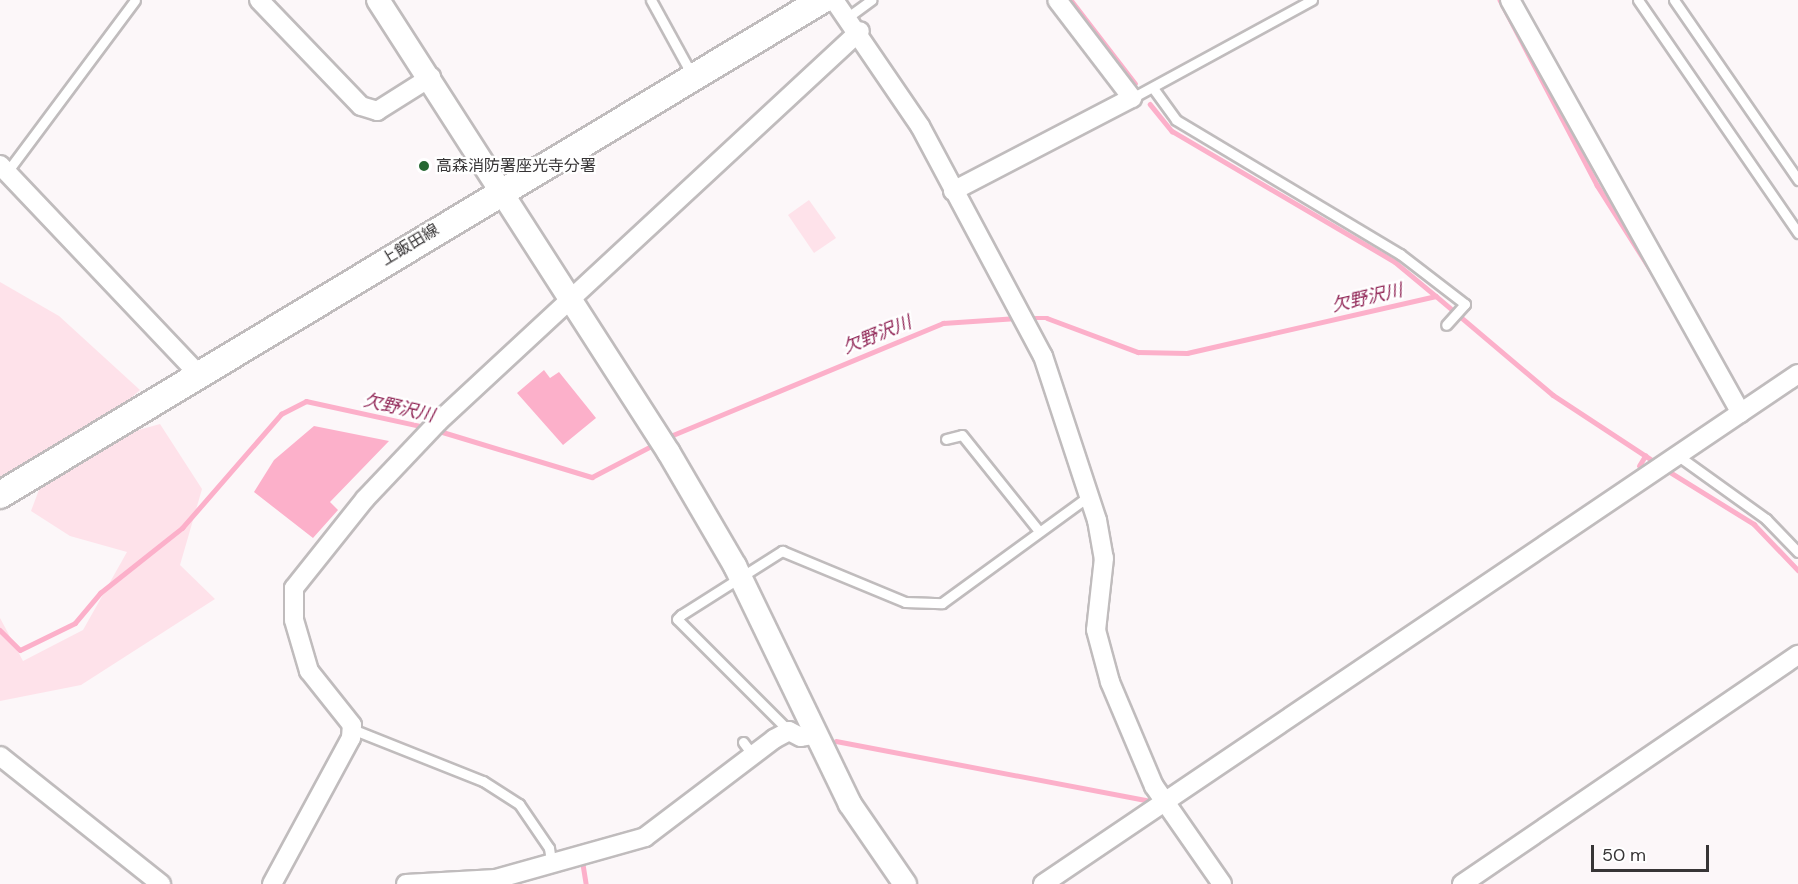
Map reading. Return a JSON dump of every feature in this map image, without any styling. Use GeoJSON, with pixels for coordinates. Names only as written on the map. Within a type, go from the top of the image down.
{"type":"FeatureCollection","features":[{"type":"Feature","properties":{"kind":"main road","name":"上飯田線"},"geometry":{"type":"LineString","coordinates":[[0,495],[501,190],[695,79],[822,0]]}},
{"type":"Feature","properties":{"kind":"street"},"geometry":{"type":"LineString","coordinates":[[259,0],[361,106],[377,111],[431,77]]}},
{"type":"Feature","properties":{"kind":"street"},"geometry":{"type":"LineString","coordinates":[[378,0],[431,77],[501,190],[574,298],[669,453],[739,576],[812,735],[850,804],[905,884]]}},
{"type":"Feature","properties":{"kind":"street"},"geometry":{"type":"LineString","coordinates":[[834,0],[854,24],[920,126],[1029,329],[1089,496],[1104,558],[1096,630],[1110,682],[1164,801],[1222,884]]}},
{"type":"Feature","properties":{"kind":"street"},"geometry":{"type":"LineString","coordinates":[[953,191],[1132,98],[1057,0]]}},
{"type":"Feature","properties":{"kind":"street"},"geometry":{"type":"LineString","coordinates":[[1510,0],[1741,412]]}},
{"type":"Feature","properties":{"kind":"street"},"geometry":{"type":"LineString","coordinates":[[272,884],[352,729],[309,671],[294,620],[294,588],[365,499],[433,427],[574,298],[854,24]]}},
{"type":"Feature","properties":{"kind":"street"},"geometry":{"type":"LineString","coordinates":[[4,168],[199,375]]}},
{"type":"Feature","properties":{"kind":"street"},"geometry":{"type":"LineString","coordinates":[[1042,884],[1798,374]]}},
{"type":"Feature","properties":{"kind":"street"},"geometry":{"type":"LineString","coordinates":[[1462,884],[1798,655]]}},
{"type":"Feature","properties":{"kind":"street"},"geometry":{"type":"LineString","coordinates":[[406,884],[470,883],[645,837],[747,748],[789,731],[801,737],[812,735]]}},
{"type":"Feature","properties":{"kind":"street"},"geometry":{"type":"LineString","coordinates":[[0,756],[161,884]]}},
{"type":"Feature","properties":{"kind":"lane"},"geometry":{"type":"LineString","coordinates":[[4,168],[135,0]]}},
{"type":"Feature","properties":{"kind":"lane"},"geometry":{"type":"LineString","coordinates":[[651,0],[695,79]]}},
{"type":"Feature","properties":{"kind":"lane"},"geometry":{"type":"LineString","coordinates":[[854,24],[871,0]]}},
{"type":"Feature","properties":{"kind":"lane"},"geometry":{"type":"LineString","coordinates":[[1132,98],[1312,0]]}},
{"type":"Feature","properties":{"kind":"lane"},"geometry":{"type":"LineString","coordinates":[[1638,0],[1798,233]]}},
{"type":"Feature","properties":{"kind":"lane"},"geometry":{"type":"LineString","coordinates":[[1674,0],[1798,180]]}},
{"type":"Feature","properties":{"kind":"lane"},"geometry":{"type":"LineString","coordinates":[[1153,88],[1176,120],[1400,254],[1465,304],[1449,322]]}},
{"type":"Feature","properties":{"kind":"lane"},"geometry":{"type":"LineString","coordinates":[[946,439],[962,435],[1039,531]]}},
{"type":"Feature","properties":{"kind":"lane"},"geometry":{"type":"LineString","coordinates":[[1673,458],[1766,519],[1798,552]]}},
{"type":"Feature","properties":{"kind":"lane"},"geometry":{"type":"LineString","coordinates":[[789,731],[677,619],[739,576],[782,551],[905,602],[942,603],[1089,496]]}},
{"type":"Feature","properties":{"kind":"lane"},"geometry":{"type":"LineString","coordinates":[[352,729],[483,781],[519,804],[549,848],[551,860]]}},
{"type":"Feature","properties":{"kind":"shaded area"},"geometry":{"type":"Polygon","coordinates":[[[809,200],[836,238],[814,253],[788,215],[809,200]]]}},
{"type":"Feature","properties":{"kind":"shaded area"},"geometry":{"type":"Polygon","coordinates":[[[0,282],[59,316],[140,390],[116,411],[4,479],[0,477],[0,282]]]}},
{"type":"Feature","properties":{"kind":"shaded area"},"geometry":{"type":"Polygon","coordinates":[[[544,370],[550,378],[559,372],[596,418],[563,445],[517,393],[544,370]]]}},
{"type":"Feature","properties":{"kind":"shaded area"},"geometry":{"type":"Polygon","coordinates":[[[160,424],[202,489],[180,565],[215,599],[81,685],[0,701],[0,618],[23,661],[83,630],[127,552],[70,536],[31,511],[40,487],[135,431],[160,424]]]}},
{"type":"Feature","properties":{"kind":"shaded area"},"geometry":{"type":"Polygon","coordinates":[[[314,426],[389,441],[330,502],[338,510],[313,538],[254,492],[274,460],[314,426]]]}},
{"type":"Feature","properties":{"kind":"waterway"},"geometry":{"type":"LineString","coordinates":[[1071,0],[1135,83]]}},
{"type":"Feature","properties":{"kind":"waterway"},"geometry":{"type":"LineString","coordinates":[[1500,0],[1597,185],[1654,275]]}},
{"type":"Feature","properties":{"kind":"waterway"},"geometry":{"type":"LineString","coordinates":[[1150,104],[1172,131],[1395,262],[1436,296]]}},
{"type":"Feature","properties":{"kind":"waterway","name":"欠野沢川"},"geometry":{"type":"LineString","coordinates":[[1029,318],[1047,318],[1138,352],[1187,353],[1436,296],[1553,395],[1658,464]]}},
{"type":"Feature","properties":{"kind":"waterway","name":"欠野沢川"},"geometry":{"type":"LineString","coordinates":[[668,437],[943,323],[1017,318]]}},
{"type":"Feature","properties":{"kind":"waterway","name":"欠野沢川"},"geometry":{"type":"LineString","coordinates":[[0,630],[20,650],[75,623],[100,593],[182,528],[281,414],[306,401],[425,427]]}},
{"type":"Feature","properties":{"kind":"waterway","name":"欠野沢川"},"geometry":{"type":"LineString","coordinates":[[436,430],[592,477],[655,444]]}},
{"type":"Feature","properties":{"kind":"waterway"},"geometry":{"type":"LineString","coordinates":[[1639,466],[1645,456]]}},
{"type":"Feature","properties":{"kind":"waterway","name":"欠野沢川"},"geometry":{"type":"LineString","coordinates":[[1665,469],[1754,524],[1798,570]]}},
{"type":"Feature","properties":{"kind":"waterway"},"geometry":{"type":"LineString","coordinates":[[836,741],[1150,801]]}},
{"type":"Feature","properties":{"kind":"waterway"},"geometry":{"type":"LineString","coordinates":[[583,864],[586,884]]}},
{"type":"Feature","properties":{"kind":"place","name":"高森消防署座光寺分署"},"geometry":{"type":"Point","coordinates":[424,166]}}]}
